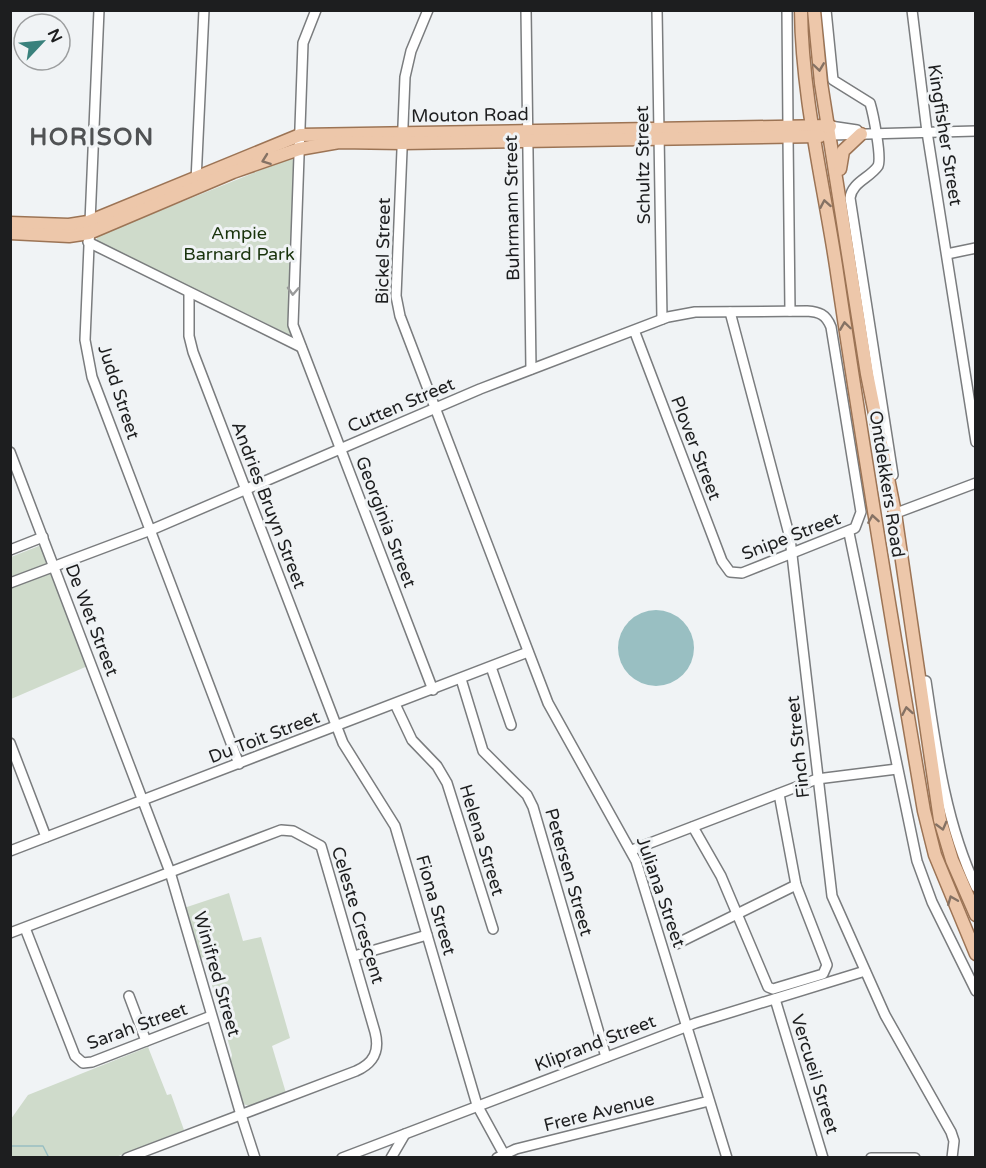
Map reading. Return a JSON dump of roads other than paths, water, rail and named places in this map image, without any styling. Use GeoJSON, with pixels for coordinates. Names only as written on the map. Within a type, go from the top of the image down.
{"type":"FeatureCollection","features":[{"type":"Feature","properties":{"kind":"main road","name":"Ontdekkers Road"},"geometry":{"type":"LineString","coordinates":[[801,10],[801,38],[813,132],[874,522],[924,811],[935,855],[975,954]]}},
{"type":"Feature","properties":{"kind":"main road","name":"Ontdekkers Road"},"geometry":{"type":"LineString","coordinates":[[814,10],[815,37],[867,374],[895,513],[940,820],[952,860],[975,915]]}},
{"type":"Feature","properties":{"kind":"main road","name":"Mouton Road"},"geometry":{"type":"LineString","coordinates":[[196,181],[299,149],[339,142],[830,131]]}},
{"type":"Feature","properties":{"kind":"main road"},"geometry":{"type":"LineString","coordinates":[[841,203],[841,156],[846,146],[868,132]]}},
{"type":"Feature","properties":{"kind":"main road","name":"Mouton Road"},"geometry":{"type":"LineString","coordinates":[[88,232],[300,135],[401,139]]}},
{"type":"Feature","properties":{"kind":"main road"},"geometry":{"type":"LineString","coordinates":[[10,223],[69,225],[88,232]]}},
{"type":"Feature","properties":{"kind":"main road"},"geometry":{"type":"LineString","coordinates":[[10,233],[69,236],[88,232]]}},
{"type":"Feature","properties":{"kind":"street","name":"Judd Street"},"geometry":{"type":"LineString","coordinates":[[99,10],[88,232],[85,352],[92,377],[239,764]]}},
{"type":"Feature","properties":{"kind":"street"},"geometry":{"type":"LineString","coordinates":[[193,10],[204,12],[196,181]]}},
{"type":"Feature","properties":{"kind":"street","name":"Georginia Street"},"geometry":{"type":"LineString","coordinates":[[315,10],[303,43],[292,316],[301,347],[434,690]]}},
{"type":"Feature","properties":{"kind":"street","name":"Bickel Street"},"geometry":{"type":"LineString","coordinates":[[428,10],[407,62],[401,139],[397,302],[399,316],[528,652]]}},
{"type":"Feature","properties":{"kind":"street","name":"Buhrmann Street"},"geometry":{"type":"LineString","coordinates":[[526,10],[531,369]]}},
{"type":"Feature","properties":{"kind":"street","name":"Schultz Street"},"geometry":{"type":"LineString","coordinates":[[657,10],[662,319]]}},
{"type":"Feature","properties":{"kind":"street"},"geometry":{"type":"LineString","coordinates":[[787,10],[790,311]]}},
{"type":"Feature","properties":{"kind":"street","name":"Ontdekkers Road"},"geometry":{"type":"LineString","coordinates":[[826,10],[833,80],[868,101],[868,132],[879,164],[854,188],[850,198],[933,733],[960,845],[975,887]]}},
{"type":"Feature","properties":{"kind":"street","name":"Kingfisher Street"},"geometry":{"type":"LineString","coordinates":[[912,10],[927,132],[975,442]]}},
{"type":"Feature","properties":{"kind":"street","name":"Mouton Road"},"geometry":{"type":"LineString","coordinates":[[830,131],[975,131]]}},
{"type":"Feature","properties":{"kind":"street"},"geometry":{"type":"LineString","coordinates":[[88,232],[189,292],[301,347]]}},
{"type":"Feature","properties":{"kind":"street"},"geometry":{"type":"LineString","coordinates":[[947,254],[975,248]]}},
{"type":"Feature","properties":{"kind":"street","name":"Andries Bruyn Street"},"geometry":{"type":"LineString","coordinates":[[189,292],[191,345],[336,727]]}},
{"type":"Feature","properties":{"kind":"street","name":"Cutten Street"},"geometry":{"type":"LineString","coordinates":[[10,583],[151,530],[435,408],[662,319],[695,312],[816,312]]}},
{"type":"Feature","properties":{"kind":"street","name":"Finch Street"},"geometry":{"type":"LineString","coordinates":[[730,312],[793,554],[832,896],[885,1015],[951,1132],[954,1141],[952,1158]]}},
{"type":"Feature","properties":{"kind":"street","name":"Ontdekkers Road"},"geometry":{"type":"LineString","coordinates":[[816,312],[824,315],[831,327],[861,512],[858,525]]}},
{"type":"Feature","properties":{"kind":"street","name":"Plover Street"},"geometry":{"type":"LineString","coordinates":[[634,330],[722,561],[734,574]]}},
{"type":"Feature","properties":{"kind":"street"},"geometry":{"type":"LineString","coordinates":[[964,369],[975,365]]}},
{"type":"Feature","properties":{"kind":"street","name":"De Wet Street"},"geometry":{"type":"LineString","coordinates":[[10,452],[143,800]]}},
{"type":"Feature","properties":{"kind":"street"},"geometry":{"type":"LineString","coordinates":[[899,512],[975,483]]}},
{"type":"Feature","properties":{"kind":"street","name":"Snipe Street"},"geometry":{"type":"LineString","coordinates":[[734,574],[849,532],[858,525]]}},
{"type":"Feature","properties":{"kind":"street"},"geometry":{"type":"LineString","coordinates":[[849,532],[909,828],[922,876],[975,991]]}},
{"type":"Feature","properties":{"kind":"street"},"geometry":{"type":"LineString","coordinates":[[10,550],[43,537]]}},
{"type":"Feature","properties":{"kind":"street","name":"Du Toit Street"},"geometry":{"type":"LineString","coordinates":[[10,850],[434,690],[528,652]]}},
{"type":"Feature","properties":{"kind":"street","name":"Juliana Street"},"geometry":{"type":"LineString","coordinates":[[528,652],[552,712],[632,850],[727,1158]]}},
{"type":"Feature","properties":{"kind":"street"},"geometry":{"type":"LineString","coordinates":[[492,667],[511,725]]}},
{"type":"Feature","properties":{"kind":"street","name":"Petersen Street"},"geometry":{"type":"LineString","coordinates":[[460,679],[483,751],[527,795],[533,807],[606,1057]]}},
{"type":"Feature","properties":{"kind":"street","name":"Helena Street"},"geometry":{"type":"LineString","coordinates":[[395,704],[412,741],[437,766],[447,783],[493,929]]}},
{"type":"Feature","properties":{"kind":"street","name":"Fiona Street"},"geometry":{"type":"LineString","coordinates":[[336,727],[354,765],[386,808],[395,826],[477,1105],[502,1156]]}},
{"type":"Feature","properties":{"kind":"street"},"geometry":{"type":"LineString","coordinates":[[10,743],[46,837]]}},
{"type":"Feature","properties":{"kind":"street"},"geometry":{"type":"LineString","coordinates":[[632,850],[818,779],[897,769]]}},
{"type":"Feature","properties":{"kind":"street"},"geometry":{"type":"LineString","coordinates":[[693,827],[721,876],[768,987],[773,989],[822,974],[827,965],[817,934],[796,885],[780,794]]}},
{"type":"Feature","properties":{"kind":"street","name":"Winifred Street"},"geometry":{"type":"LineString","coordinates":[[143,800],[170,872],[255,1158]]}},
{"type":"Feature","properties":{"kind":"street","name":"Celeste Crescent"},"geometry":{"type":"LineString","coordinates":[[10,933],[280,830],[293,831],[318,843],[323,850],[378,1041],[377,1051],[372,1061],[356,1071],[128,1158]]}},
{"type":"Feature","properties":{"kind":"street"},"geometry":{"type":"LineString","coordinates":[[676,944],[796,885]]}},
{"type":"Feature","properties":{"kind":"street","name":"Sarah Street"},"geometry":{"type":"LineString","coordinates":[[25,928],[75,1056],[83,1063],[92,1062],[211,1016]]}},
{"type":"Feature","properties":{"kind":"street"},"geometry":{"type":"LineString","coordinates":[[354,956],[427,935]]}},
{"type":"Feature","properties":{"kind":"street","name":"Kliprand Street"},"geometry":{"type":"LineString","coordinates":[[342,1158],[687,1026],[865,971]]}},
{"type":"Feature","properties":{"kind":"street"},"geometry":{"type":"LineString","coordinates":[[129,996],[146,1041]]}},
{"type":"Feature","properties":{"kind":"street","name":"Vercueil Street"},"geometry":{"type":"LineString","coordinates":[[775,999],[823,1158]]}},
{"type":"Feature","properties":{"kind":"street","name":"Frere Avenue"},"geometry":{"type":"LineString","coordinates":[[502,1156],[709,1101]]}},
{"type":"Feature","properties":{"kind":"street"},"geometry":{"type":"LineString","coordinates":[[391,1158],[405,1134]]}},
{"type":"Feature","properties":{"kind":"street"},"geometry":{"type":"LineString","coordinates":[[871,1158],[915,1158]]}},
{"type":"Feature","properties":{"kind":"water"},"geometry":{"type":"Polygon","coordinates":[[[656,610],[671,613],[683,621],[691,633],[694,648],[691,663],[683,675],[671,683],[656,686],[641,683],[629,675],[621,663],[618,648],[621,633],[629,621],[641,613],[656,610]]]}},
{"type":"Feature","properties":{"kind":"waterway"},"geometry":{"type":"LineString","coordinates":[[10,1146],[43,1146],[49,1158]]}},
{"type":"Feature","properties":{"kind":"district","name":"HORISON"},"geometry":{"type":"Point","coordinates":[92,137]}},
{"type":"Feature","properties":{"kind":"park label","name":"Ampie Barnard Park"},"geometry":{"type":"Point","coordinates":[239,243]}}]}
